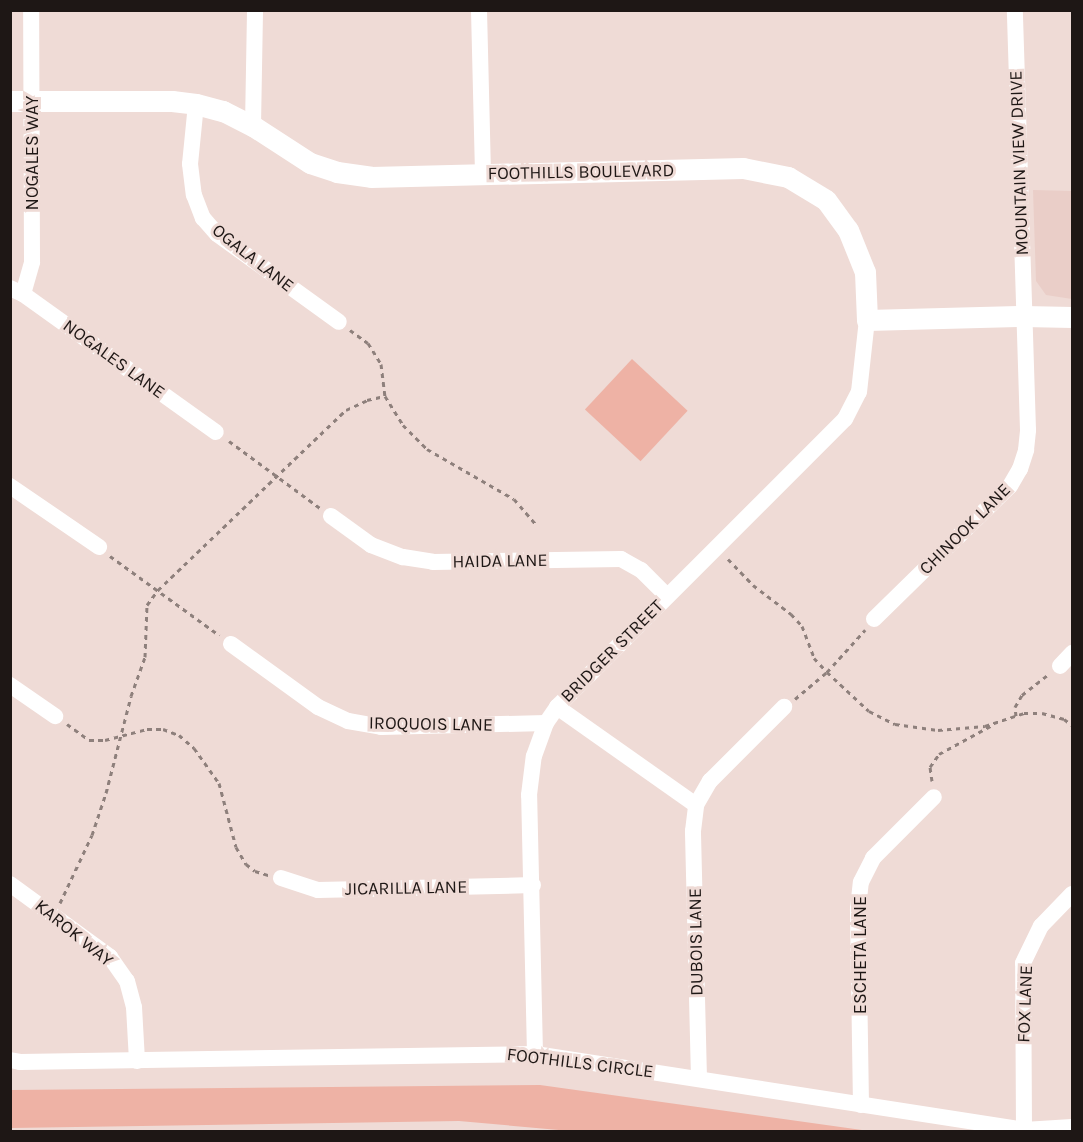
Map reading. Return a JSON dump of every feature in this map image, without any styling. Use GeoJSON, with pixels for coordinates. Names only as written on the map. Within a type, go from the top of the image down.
{"type":"FeatureCollection","features":[{"type":"Feature","properties":{"kind":"street","name":"NOGALES WAY"},"geometry":{"type":"LineString","coordinates":[[17,291],[32,262],[31,10]]}},
{"type":"Feature","properties":{"kind":"street"},"geometry":{"type":"LineString","coordinates":[[253,126],[255,10]]}},
{"type":"Feature","properties":{"kind":"street"},"geometry":{"type":"LineString","coordinates":[[479,10],[483,175]]}},
{"type":"Feature","properties":{"kind":"street","name":"MOUNTAIN VIEW DRIVE"},"geometry":{"type":"LineString","coordinates":[[1014,10],[1023,316]]}},
{"type":"Feature","properties":{"kind":"street","name":"FOOTHILLS BOULEVARD"},"geometry":{"type":"LineString","coordinates":[[10,101],[172,101],[196,104],[223,111],[253,126],[310,163],[337,172],[371,177],[743,168],[789,177],[826,200],[848,230],[865,272],[867,320]]}},
{"type":"Feature","properties":{"kind":"street","name":"OGALA LANE"},"geometry":{"type":"LineString","coordinates":[[196,104],[190,164],[194,195],[203,218],[217,234],[339,322]]}},
{"type":"Feature","properties":{"kind":"street","name":"NOGALES LANE"},"geometry":{"type":"LineString","coordinates":[[17,291],[216,432]]}},
{"type":"Feature","properties":{"kind":"street"},"geometry":{"type":"LineString","coordinates":[[867,320],[1023,316],[1072,318]]}},
{"type":"Feature","properties":{"kind":"street","name":"CHINOOK LANE"},"geometry":{"type":"LineString","coordinates":[[874,619],[1010,486],[1020,469],[1029,430],[1023,316]]}},
{"type":"Feature","properties":{"kind":"street","name":"BRIDGER STREET"},"geometry":{"type":"LineString","coordinates":[[534,1054],[533,885],[529,795],[534,756],[546,723],[557,707],[845,419],[859,392],[867,320]]}},
{"type":"Feature","properties":{"kind":"street"},"geometry":{"type":"LineString","coordinates":[[10,486],[99,548]]}},
{"type":"Feature","properties":{"kind":"street","name":"HAIDA LANE"},"geometry":{"type":"LineString","coordinates":[[331,516],[371,545],[403,557],[433,562],[621,559],[641,570],[667,596]]}},
{"type":"Feature","properties":{"kind":"street","name":"IROQUOIS LANE"},"geometry":{"type":"LineString","coordinates":[[231,644],[318,707],[348,721],[381,727],[546,723]]}},
{"type":"Feature","properties":{"kind":"street"},"geometry":{"type":"LineString","coordinates":[[1060,666],[1072,653]]}},
{"type":"Feature","properties":{"kind":"street"},"geometry":{"type":"LineString","coordinates":[[10,685],[56,716]]}},
{"type":"Feature","properties":{"kind":"street"},"geometry":{"type":"LineString","coordinates":[[557,707],[696,805]]}},
{"type":"Feature","properties":{"kind":"street","name":"DUBOIS LANE"},"geometry":{"type":"LineString","coordinates":[[699,1079],[693,831],[696,805],[710,781],[784,707]]}},
{"type":"Feature","properties":{"kind":"street","name":"ESCHETA LANE"},"geometry":{"type":"LineString","coordinates":[[861,1105],[858,909],[861,882],[873,858],[934,797]]}},
{"type":"Feature","properties":{"kind":"street","name":"JICARILLA LANE"},"geometry":{"type":"LineString","coordinates":[[281,878],[318,890],[533,885]]}},
{"type":"Feature","properties":{"kind":"street","name":"KAROK WAY"},"geometry":{"type":"LineString","coordinates":[[10,884],[110,957],[127,981],[134,1007],[136,1061]]}},
{"type":"Feature","properties":{"kind":"street","name":"FOX LANE"},"geometry":{"type":"LineString","coordinates":[[1024,1130],[1023,963],[1041,926],[1072,894]]}},
{"type":"Feature","properties":{"kind":"street","name":"FOOTHILLS CIRCLE"},"geometry":{"type":"LineString","coordinates":[[10,1060],[20,1062],[136,1061],[534,1054],[1024,1130],[1072,1127]]}},
{"type":"Feature","properties":{"kind":"path"},"geometry":{"type":"LineString","coordinates":[[339,322],[368,343],[381,363],[385,396],[403,425],[427,448],[514,498],[536,523]]}},
{"type":"Feature","properties":{"kind":"path"},"geometry":{"type":"LineString","coordinates":[[54,916],[93,835],[145,657],[147,604],[158,590],[346,410],[367,400],[385,396]]}},
{"type":"Feature","properties":{"kind":"path"},"geometry":{"type":"LineString","coordinates":[[216,432],[331,516]]}},
{"type":"Feature","properties":{"kind":"path"},"geometry":{"type":"LineString","coordinates":[[717,547],[753,585],[791,614],[802,626],[814,658],[869,711],[895,724],[938,730],[985,726],[1016,716],[1041,714],[1064,719],[1072,725]]}},
{"type":"Feature","properties":{"kind":"path"},"geometry":{"type":"LineString","coordinates":[[99,548],[231,644]]}},
{"type":"Feature","properties":{"kind":"path"},"geometry":{"type":"LineString","coordinates":[[784,707],[827,672],[874,619]]}},
{"type":"Feature","properties":{"kind":"path"},"geometry":{"type":"LineString","coordinates":[[1016,716],[1015,707],[1022,695],[1060,666]]}},
{"type":"Feature","properties":{"kind":"path"},"geometry":{"type":"LineString","coordinates":[[56,716],[89,740],[120,737],[147,729],[163,729],[179,735],[194,748],[219,783],[237,847],[246,864],[255,871],[281,878]]}},
{"type":"Feature","properties":{"kind":"path"},"geometry":{"type":"LineString","coordinates":[[934,797],[930,767],[939,754],[999,721]]}},
{"type":"Feature","properties":{"kind":"shaded area"},"geometry":{"type":"Polygon","coordinates":[[[1033,190],[1072,191],[1072,299],[1046,295],[1036,281],[1033,190]]]}},
{"type":"Feature","properties":{"kind":"shaded area"},"geometry":{"type":"Polygon","coordinates":[[[632,359],[688,411],[641,461],[585,409],[632,359]]]}},
{"type":"Feature","properties":{"kind":"shaded area"},"geometry":{"type":"Polygon","coordinates":[[[540,1085],[869,1131],[581,1132],[459,1121],[11,1128],[11,1090],[540,1085]]]}}]}
